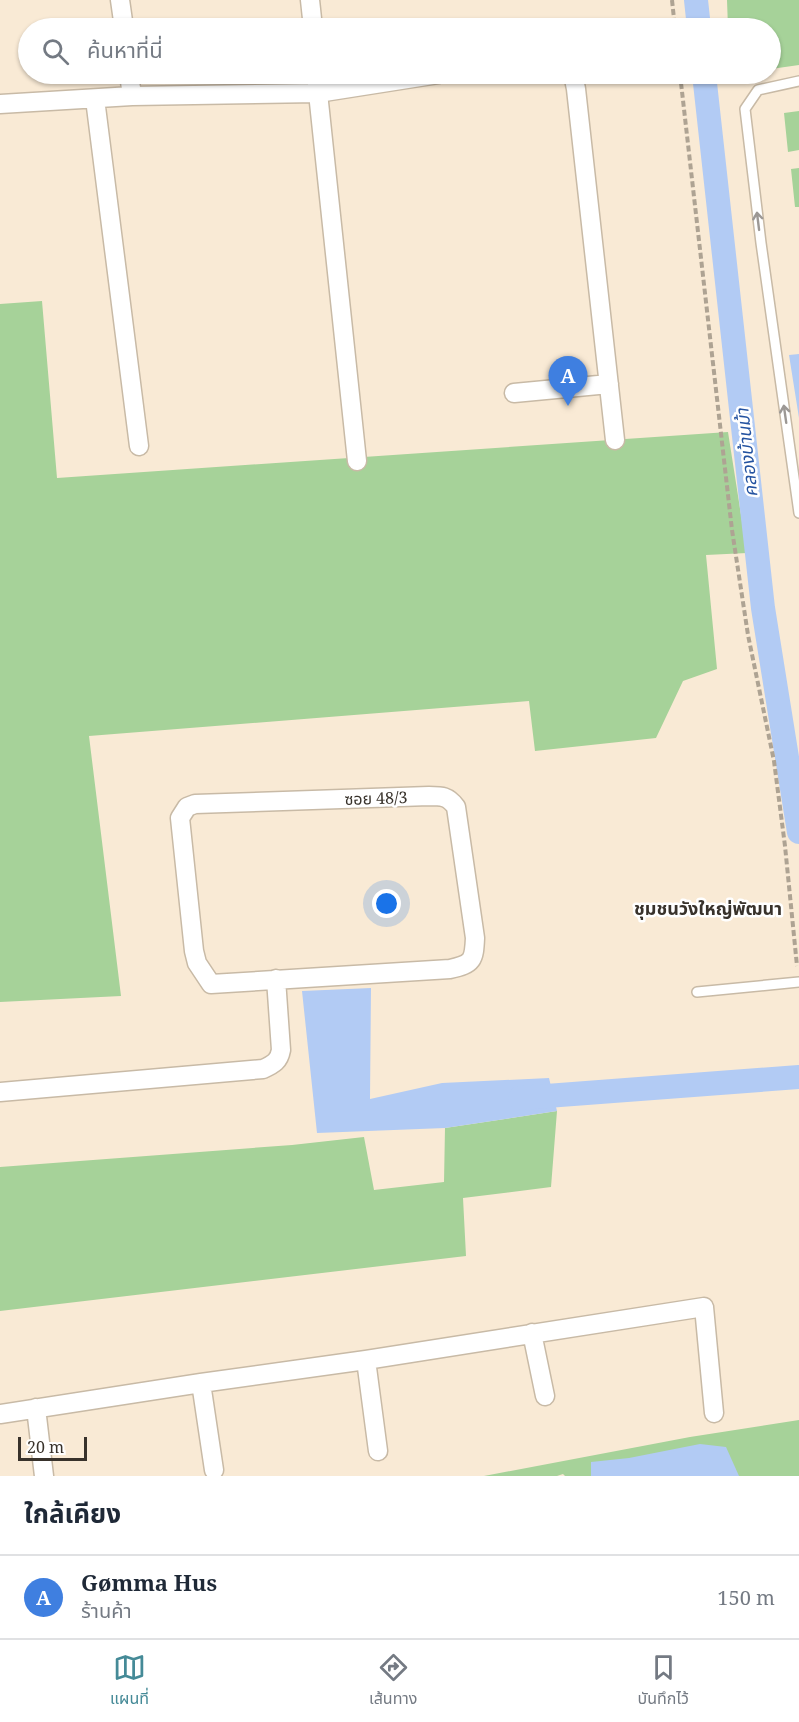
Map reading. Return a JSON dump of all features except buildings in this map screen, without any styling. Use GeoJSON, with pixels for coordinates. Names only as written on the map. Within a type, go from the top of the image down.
{"type":"FeatureCollection","features":[{"type":"Feature","properties":{"kind":"street"},"geometry":{"type":"LineString","coordinates":[[120,0],[123,18]]}},
{"type":"Feature","properties":{"kind":"street"},"geometry":{"type":"LineString","coordinates":[[310,0],[312,18]]}},
{"type":"Feature","properties":{"kind":"street"},"geometry":{"type":"LineString","coordinates":[[130,84],[132,96]]}},
{"type":"Feature","properties":{"kind":"street"},"geometry":{"type":"LineString","coordinates":[[317,84],[357,462]]}},
{"type":"Feature","properties":{"kind":"street"},"geometry":{"type":"LineString","coordinates":[[0,104],[132,96],[318,93],[375,84]]}},
{"type":"Feature","properties":{"kind":"street"},"geometry":{"type":"LineString","coordinates":[[574,84],[615,440]]}},
{"type":"Feature","properties":{"kind":"street"},"geometry":{"type":"LineString","coordinates":[[96,99],[139,446]]}},
{"type":"Feature","properties":{"kind":"street"},"geometry":{"type":"LineString","coordinates":[[514,393],[609,384]]}},
{"type":"Feature","properties":{"kind":"street","name":"ซอย 48/3"},"geometry":{"type":"LineString","coordinates":[[429,796],[442,796],[451,800],[456,807],[475,938],[474,957],[468,963],[450,969],[276,980],[211,984],[197,963],[180,818],[187,807],[195,804],[429,796]]}},
{"type":"Feature","properties":{"kind":"street"},"geometry":{"type":"LineString","coordinates":[[0,1092],[263,1069],[280,1058],[276,980]]}},
{"type":"Feature","properties":{"kind":"street"},"geometry":{"type":"LineString","coordinates":[[0,1414],[704,1307],[714,1413]]}},
{"type":"Feature","properties":{"kind":"street"},"geometry":{"type":"LineString","coordinates":[[532,1333],[545,1396]]}},
{"type":"Feature","properties":{"kind":"street"},"geometry":{"type":"LineString","coordinates":[[366,1360],[378,1451]]}},
{"type":"Feature","properties":{"kind":"street"},"geometry":{"type":"LineString","coordinates":[[201,1383],[214,1470]]}},
{"type":"Feature","properties":{"kind":"street"},"geometry":{"type":"LineString","coordinates":[[36,1408],[44,1476]]}},
{"type":"Feature","properties":{"kind":"lane"},"geometry":{"type":"LineString","coordinates":[[799,81],[758,90],[745,109],[761,243],[799,513]]}},
{"type":"Feature","properties":{"kind":"lane"},"geometry":{"type":"LineString","coordinates":[[697,992],[799,982]]}},
{"type":"Feature","properties":{"kind":"path"},"geometry":{"type":"LineString","coordinates":[[672,0],[674,18]]}},
{"type":"Feature","properties":{"kind":"path"},"geometry":{"type":"LineString","coordinates":[[681,84],[732,530],[748,635],[774,761],[798,970]]}},
{"type":"Feature","properties":{"kind":"green space"},"geometry":{"type":"Polygon","coordinates":[[[727,0],[799,0],[799,65],[781,68],[781,18],[728,18],[727,0]]]}},
{"type":"Feature","properties":{"kind":"green space"},"geometry":{"type":"Polygon","coordinates":[[[799,111],[799,150],[788,152],[784,113],[799,111]]]}},
{"type":"Feature","properties":{"kind":"green space"},"geometry":{"type":"Polygon","coordinates":[[[799,168],[799,207],[795,207],[791,169],[799,168]]]}},
{"type":"Feature","properties":{"kind":"green space"},"geometry":{"type":"Polygon","coordinates":[[[42,301],[57,478],[728,432],[747,553],[706,555],[717,669],[683,681],[656,738],[535,751],[529,701],[89,736],[121,996],[0,1002],[0,304],[42,301]]]}},
{"type":"Feature","properties":{"kind":"green space"},"geometry":{"type":"Polygon","coordinates":[[[557,1111],[551,1187],[463,1198],[466,1256],[0,1311],[0,1167],[292,1145],[364,1137],[374,1190],[444,1182],[445,1128],[557,1111]]]}},
{"type":"Feature","properties":{"kind":"green space"},"geometry":{"type":"Polygon","coordinates":[[[799,1420],[799,1476],[565,1476],[563,1474],[557,1476],[484,1476],[690,1437],[799,1420]]]}},
{"type":"Feature","properties":{"kind":"water"},"geometry":{"type":"Polygon","coordinates":[[[799,354],[799,418],[789,355],[799,354]]]}},
{"type":"Feature","properties":{"kind":"water"},"geometry":{"type":"Polygon","coordinates":[[[371,988],[370,1099],[442,1083],[549,1078],[557,1111],[445,1128],[317,1133],[302,991],[371,988]]]}},
{"type":"Feature","properties":{"kind":"water"},"geometry":{"type":"Polygon","coordinates":[[[700,1444],[726,1447],[739,1476],[591,1476],[591,1462],[629,1458],[700,1444]]]}},
{"type":"Feature","properties":{"kind":"waterway","name":"คลองบ้านม้า"},"geometry":{"type":"LineString","coordinates":[[696,0],[698,18]]}},
{"type":"Feature","properties":{"kind":"waterway","name":"คลองบ้านม้า"},"geometry":{"type":"LineString","coordinates":[[705,84],[763,608],[799,832]]}},
{"type":"Feature","properties":{"kind":"waterway"},"geometry":{"type":"LineString","coordinates":[[520,1098],[799,1077]]}},
{"type":"Feature","properties":{"kind":"place","name":"Gømma Hus"},"geometry":{"type":"Point","coordinates":[568,406]}},
{"type":"Feature","properties":{"kind":"district","name":"ชุมชนวังใหญ่พัฒนา"},"geometry":{"type":"Point","coordinates":[708,908]}}]}
